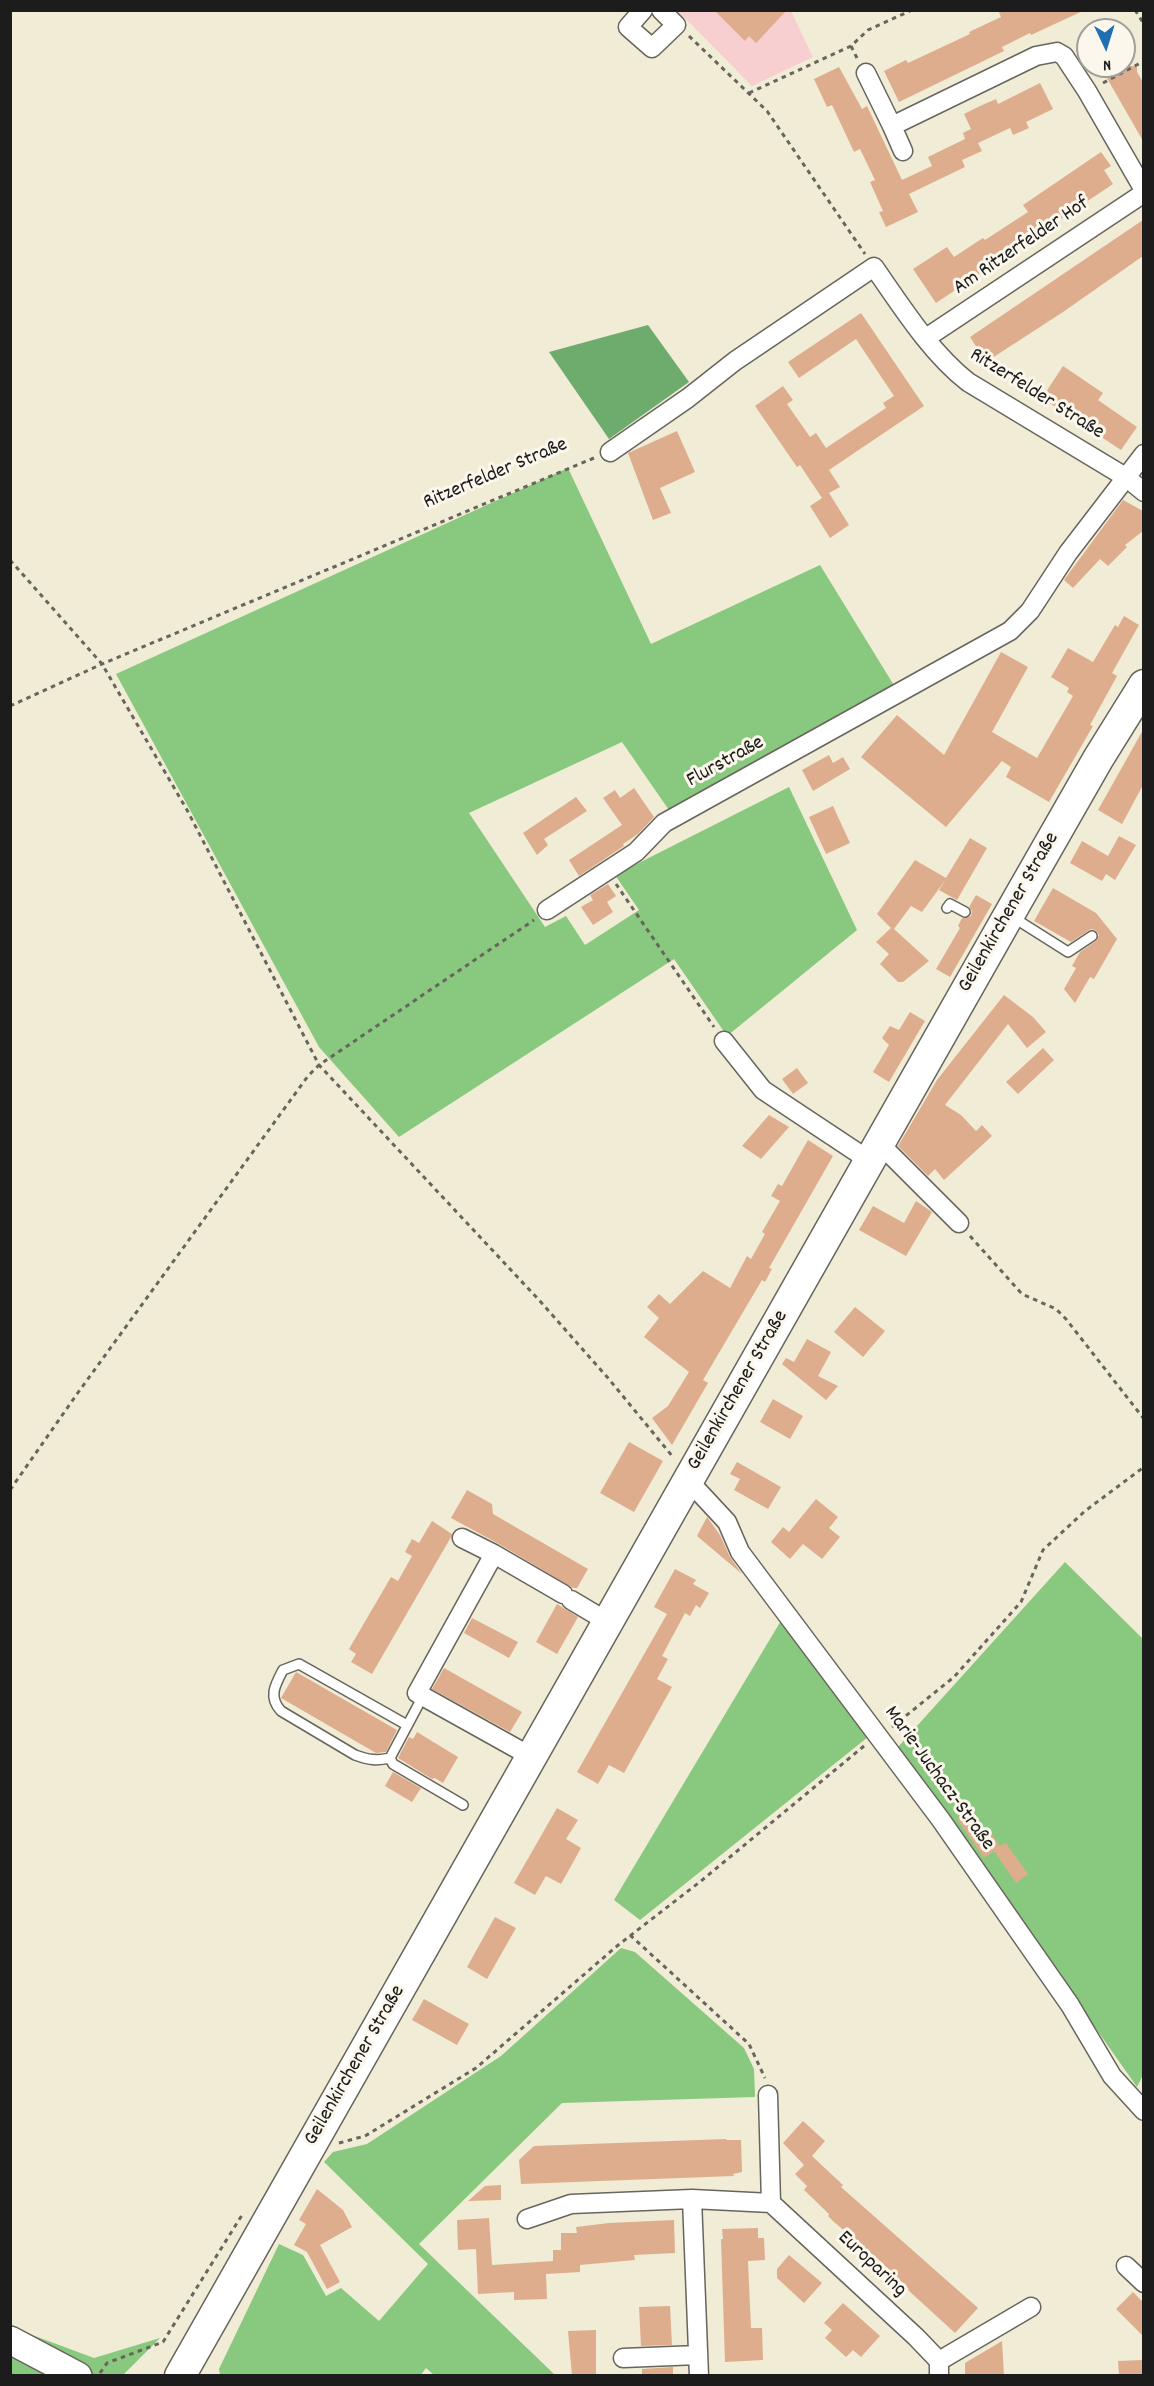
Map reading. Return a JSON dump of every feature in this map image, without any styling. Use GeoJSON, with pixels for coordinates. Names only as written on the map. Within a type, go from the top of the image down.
{"type":"FeatureCollection","features":[{"type":"Feature","properties":{"kind":"main road","name":"Geilenkirchener Straße"},"geometry":{"type":"LineString","coordinates":[[180,2376],[875,1152],[1001,924],[1143,685]]}},
{"type":"Feature","properties":{"kind":"street"},"geometry":{"type":"LineString","coordinates":[[643,10],[628,27],[652,48],[676,25],[661,10]]}},
{"type":"Feature","properties":{"kind":"street"},"geometry":{"type":"LineString","coordinates":[[892,126],[1046,53],[1057,52],[1064,56],[1087,91],[1143,191]]}},
{"type":"Feature","properties":{"kind":"street"},"geometry":{"type":"LineString","coordinates":[[866,73],[903,151]]}},
{"type":"Feature","properties":{"kind":"street","name":"Am Ritzerfelder Hof"},"geometry":{"type":"LineString","coordinates":[[926,338],[1143,191]]}},
{"type":"Feature","properties":{"kind":"street"},"geometry":{"type":"LineString","coordinates":[[610,452],[688,398],[735,361],[874,267]]}},
{"type":"Feature","properties":{"kind":"street","name":"Ritzerfelder Straße"},"geometry":{"type":"LineString","coordinates":[[874,267],[951,368],[968,382],[1127,478],[1143,492]]}},
{"type":"Feature","properties":{"kind":"street","name":"Flurstraße"},"geometry":{"type":"LineString","coordinates":[[547,910],[636,852],[664,823],[1010,631],[1030,611],[1068,553],[1143,454]]}},
{"type":"Feature","properties":{"kind":"street"},"geometry":{"type":"LineString","coordinates":[[724,1041],[763,1090],[875,1152],[959,1223]]}},
{"type":"Feature","properties":{"kind":"street","name":"Marie-Juchacz-Straße"},"geometry":{"type":"LineString","coordinates":[[688,1480],[727,1522],[740,1552],[880,1736],[1070,2005],[1112,2076],[1143,2111]]}},
{"type":"Feature","properties":{"kind":"street"},"geometry":{"type":"LineString","coordinates":[[462,1538],[494,1554],[608,1622]]}},
{"type":"Feature","properties":{"kind":"street"},"geometry":{"type":"LineString","coordinates":[[494,1554],[417,1693],[530,1756]]}},
{"type":"Feature","properties":{"kind":"street"},"geometry":{"type":"LineString","coordinates":[[527,2219],[571,2204],[692,2199],[771,2203],[768,2096]]}},
{"type":"Feature","properties":{"kind":"street"},"geometry":{"type":"LineString","coordinates":[[692,2199],[699,2376]]}},
{"type":"Feature","properties":{"kind":"street","name":"Europaring"},"geometry":{"type":"LineString","coordinates":[[771,2203],[916,2337],[939,2368],[1031,2307]]}},
{"type":"Feature","properties":{"kind":"street"},"geometry":{"type":"LineString","coordinates":[[1126,2266],[1143,2283]]}},
{"type":"Feature","properties":{"kind":"street"},"geometry":{"type":"LineString","coordinates":[[10,2340],[78,2376]]}},
{"type":"Feature","properties":{"kind":"street"},"geometry":{"type":"LineString","coordinates":[[623,2358],[698,2355]]}},
{"type":"Feature","properties":{"kind":"lane"},"geometry":{"type":"LineString","coordinates":[[947,908],[950,904],[965,912]]}},
{"type":"Feature","properties":{"kind":"lane"},"geometry":{"type":"LineString","coordinates":[[1001,924],[1068,952],[1092,936]]}},
{"type":"Feature","properties":{"kind":"lane"},"geometry":{"type":"LineString","coordinates":[[407,1725],[299,1664],[283,1670],[273,1690],[273,1699],[281,1711],[355,1755],[366,1760],[378,1761],[390,1758],[423,1696]]}},
{"type":"Feature","properties":{"kind":"lane"},"geometry":{"type":"LineString","coordinates":[[390,1758],[393,1764],[463,1805]]}},
{"type":"Feature","properties":{"kind":"path"},"geometry":{"type":"LineString","coordinates":[[749,93],[851,46],[868,30],[912,10]]}},
{"type":"Feature","properties":{"kind":"path"},"geometry":{"type":"LineString","coordinates":[[1135,10],[1143,24]]}},
{"type":"Feature","properties":{"kind":"path"},"geometry":{"type":"LineString","coordinates":[[676,25],[767,111],[874,267]]}},
{"type":"Feature","properties":{"kind":"path"},"geometry":{"type":"LineString","coordinates":[[1087,91],[1143,61]]}},
{"type":"Feature","properties":{"kind":"path","name":"Ritzerfelder Straße"},"geometry":{"type":"LineString","coordinates":[[10,706],[102,664],[610,452]]}},
{"type":"Feature","properties":{"kind":"path"},"geometry":{"type":"LineString","coordinates":[[10,560],[102,664],[187,810],[319,1065],[578,1343],[670,1454],[688,1480]]}},
{"type":"Feature","properties":{"kind":"path"},"geometry":{"type":"LineString","coordinates":[[607,870],[724,1041]]}},
{"type":"Feature","properties":{"kind":"path"},"geometry":{"type":"LineString","coordinates":[[10,1490],[308,1076],[319,1065],[547,910]]}},
{"type":"Feature","properties":{"kind":"path"},"geometry":{"type":"LineString","coordinates":[[959,1223],[1022,1294],[1056,1309],[1066,1319],[1143,1419]]}},
{"type":"Feature","properties":{"kind":"path"},"geometry":{"type":"LineString","coordinates":[[316,2138],[327,2143],[338,2143],[365,2136],[477,2068],[630,1935],[728,1859],[861,1748],[903,1720],[954,1677],[1021,1602],[1043,1550],[1085,1511],[1143,1467]]}},
{"type":"Feature","properties":{"kind":"path"},"geometry":{"type":"LineString","coordinates":[[630,1935],[749,2044],[764,2073],[768,2096]]}},
{"type":"Feature","properties":{"kind":"path"},"geometry":{"type":"LineString","coordinates":[[98,2376],[108,2363],[163,2342]]}},
{"type":"Feature","properties":{"kind":"shaded area"},"geometry":{"type":"Polygon","coordinates":[[[678,11],[791,11],[813,57],[752,86],[678,11]]]}},
{"type":"Feature","properties":{"kind":"green space"},"geometry":{"type":"Polygon","coordinates":[[[648,325],[689,382],[609,439],[549,352],[648,325]]]}},
{"type":"Feature","properties":{"kind":"green space"},"geometry":{"type":"Polygon","coordinates":[[[568,468],[651,644],[820,565],[895,687],[671,813],[622,742],[469,813],[545,927],[566,916],[585,945],[639,910],[615,875],[789,787],[857,930],[727,1036],[674,959],[399,1137],[319,1047],[116,674],[568,468]]]}},
{"type":"Feature","properties":{"kind":"green space"},"geometry":{"type":"Polygon","coordinates":[[[1065,1562],[1143,1639],[1144,2073],[1137,2087],[898,1747],[1065,1562]]]}},
{"type":"Feature","properties":{"kind":"green space"},"geometry":{"type":"Polygon","coordinates":[[[782,1619],[868,1737],[640,1920],[614,1900],[782,1619]]]}},
{"type":"Feature","properties":{"kind":"green space"},"geometry":{"type":"Polygon","coordinates":[[[621,1948],[635,1952],[744,2048],[754,2069],[755,2097],[562,2103],[419,2244],[555,2375],[434,2375],[426,2368],[420,2376],[220,2375],[219,2369],[279,2244],[303,2255],[326,2296],[341,2288],[379,2321],[428,2264],[324,2162],[333,2152],[367,2144],[501,2056],[621,1948]]]}},
{"type":"Feature","properties":{"kind":"green space"},"geometry":{"type":"Polygon","coordinates":[[[10,2325],[94,2358],[160,2338],[123,2375],[11,2375],[10,2325]]]}},
{"type":"Feature","properties":{"kind":"building"},"geometry":{"type":"Polygon","coordinates":[[[714,10],[787,10],[756,43],[749,36],[745,41],[714,10]]]}},
{"type":"Feature","properties":{"kind":"building"},"geometry":{"type":"Polygon","coordinates":[[[998,10],[1085,10],[1031,35],[1030,33],[1002,47],[1004,51],[899,102],[884,71],[906,60],[908,63],[970,34],[969,32],[1001,17],[998,10]]]}},
{"type":"Feature","properties":{"kind":"building"},"geometry":{"type":"Polygon","coordinates":[[[1136,66],[1143,82],[1143,141],[1107,78],[1136,78],[1136,66]]]}},
{"type":"Feature","properties":{"kind":"building"},"geometry":{"type":"Polygon","coordinates":[[[839,67],[862,109],[867,106],[902,180],[932,166],[928,157],[965,139],[963,133],[971,129],[964,114],[980,106],[996,99],[998,104],[1040,83],[1053,109],[1026,122],[1029,128],[1013,135],[1010,128],[978,143],[982,151],[962,160],[965,167],[909,194],[918,212],[886,227],[879,212],[883,211],[870,182],[875,180],[860,149],[854,152],[832,105],[827,107],[814,79],[839,67]]]}},
{"type":"Feature","properties":{"kind":"building"},"geometry":{"type":"Polygon","coordinates":[[[1101,152],[1111,166],[1104,170],[1113,184],[936,303],[913,269],[947,247],[954,257],[983,238],[985,240],[1028,212],[1023,205],[1101,152]]]}},
{"type":"Feature","properties":{"kind":"building"},"geometry":{"type":"Polygon","coordinates":[[[1143,220],[1143,256],[986,362],[970,337],[1143,220]]]}},
{"type":"Feature","properties":{"kind":"building"},"geometry":{"type":"Polygon","coordinates":[[[861,313],[924,406],[829,470],[840,487],[829,493],[849,525],[830,538],[810,506],[822,498],[800,465],[797,467],[755,406],[783,386],[793,400],[787,404],[810,437],[816,433],[826,448],[886,408],[883,403],[894,396],[856,339],[799,378],[788,362],[861,313]]]}},
{"type":"Feature","properties":{"kind":"building"},"geometry":{"type":"Polygon","coordinates":[[[1063,366],[1103,393],[1098,400],[1137,427],[1121,450],[1042,398],[1063,366]]]}},
{"type":"Feature","properties":{"kind":"building"},"geometry":{"type":"Polygon","coordinates":[[[677,431],[695,472],[660,488],[671,513],[653,520],[628,453],[677,431]]]}},
{"type":"Feature","properties":{"kind":"building"},"geometry":{"type":"Polygon","coordinates":[[[1123,500],[1143,511],[1143,531],[1125,545],[1127,547],[1108,566],[1100,559],[1073,588],[1064,580],[1123,500]]]}},
{"type":"Feature","properties":{"kind":"building"},"geometry":{"type":"Polygon","coordinates":[[[1124,616],[1139,625],[1112,673],[1117,676],[1090,725],[1093,726],[1049,802],[1006,777],[1011,767],[1002,761],[946,827],[861,757],[897,715],[944,755],[1001,652],[1028,667],[992,732],[1037,758],[1073,696],[1067,692],[1069,688],[1051,677],[1068,648],[1093,662],[1115,625],[1118,627],[1124,616]]]}},
{"type":"Feature","properties":{"kind":"building"},"geometry":{"type":"Polygon","coordinates":[[[1143,730],[1143,785],[1122,824],[1098,810],[1143,730]]]}},
{"type":"Feature","properties":{"kind":"building"},"geometry":{"type":"Polygon","coordinates":[[[829,755],[833,763],[843,757],[850,769],[813,791],[802,770],[829,755]]]}},
{"type":"Feature","properties":{"kind":"building"},"geometry":{"type":"Polygon","coordinates":[[[634,788],[654,817],[638,834],[623,844],[624,846],[579,876],[569,860],[622,825],[603,798],[615,790],[620,798],[634,788]]]}},
{"type":"Feature","properties":{"kind":"building"},"geometry":{"type":"Polygon","coordinates":[[[576,797],[587,811],[544,839],[548,845],[537,855],[523,833],[576,797]]]}},
{"type":"Feature","properties":{"kind":"building"},"geometry":{"type":"Polygon","coordinates":[[[833,806],[850,843],[826,854],[809,817],[833,806]]]}},
{"type":"Feature","properties":{"kind":"building"},"geometry":{"type":"Polygon","coordinates":[[[1119,836],[1136,845],[1115,880],[1106,874],[1102,881],[1070,863],[1082,841],[1108,856],[1119,836]]]}},
{"type":"Feature","properties":{"kind":"building"},"geometry":{"type":"Polygon","coordinates":[[[970,838],[987,848],[957,900],[939,890],[946,879],[922,912],[911,906],[894,929],[929,961],[903,982],[898,982],[880,964],[889,954],[876,942],[891,928],[877,914],[915,860],[946,878],[970,838]]]}},
{"type":"Feature","properties":{"kind":"building"},"geometry":{"type":"Polygon","coordinates":[[[608,884],[616,896],[607,902],[613,912],[593,925],[581,907],[593,900],[590,895],[608,884]]]}},
{"type":"Feature","properties":{"kind":"building"},"geometry":{"type":"Polygon","coordinates":[[[1053,888],[1096,913],[1117,939],[1094,979],[1090,977],[1075,1003],[1064,989],[1076,968],[1072,966],[1080,952],[1096,941],[1099,935],[1091,929],[1071,942],[1034,921],[1053,888]]]}},
{"type":"Feature","properties":{"kind":"building"},"geometry":{"type":"Polygon","coordinates":[[[976,895],[992,904],[950,977],[936,969],[960,928],[958,926],[962,918],[971,916],[972,911],[969,907],[976,895]]]}},
{"type":"Feature","properties":{"kind":"building"},"geometry":{"type":"Polygon","coordinates":[[[1004,995],[1033,1017],[1046,1032],[1027,1048],[1008,1024],[945,1105],[961,1115],[976,1131],[982,1125],[992,1136],[944,1180],[935,1169],[928,1176],[898,1146],[937,1080],[1004,995]]]}},
{"type":"Feature","properties":{"kind":"building"},"geometry":{"type":"Polygon","coordinates":[[[910,1012],[925,1021],[889,1082],[873,1072],[889,1045],[882,1038],[890,1026],[899,1030],[910,1012]]]}},
{"type":"Feature","properties":{"kind":"building"},"geometry":{"type":"Polygon","coordinates":[[[1043,1048],[1054,1060],[1018,1094],[1006,1082],[1043,1048]]]}},
{"type":"Feature","properties":{"kind":"building"},"geometry":{"type":"Polygon","coordinates":[[[797,1068],[808,1083],[793,1094],[782,1079],[797,1068]]]}},
{"type":"Feature","properties":{"kind":"building"},"geometry":{"type":"Polygon","coordinates":[[[769,1115],[789,1127],[761,1159],[742,1146],[769,1115]]]}},
{"type":"Feature","properties":{"kind":"building"},"geometry":{"type":"Polygon","coordinates":[[[808,1140],[833,1156],[769,1268],[772,1269],[765,1282],[762,1280],[703,1380],[708,1383],[672,1445],[652,1418],[668,1406],[689,1372],[644,1337],[659,1318],[647,1307],[659,1294],[670,1304],[703,1271],[730,1288],[747,1256],[751,1259],[765,1234],[762,1232],[780,1201],[771,1196],[778,1184],[782,1186],[808,1140]]]}},
{"type":"Feature","properties":{"kind":"building"},"geometry":{"type":"Polygon","coordinates":[[[916,1201],[932,1212],[906,1256],[859,1230],[873,1206],[904,1223],[916,1201]]]}},
{"type":"Feature","properties":{"kind":"building"},"geometry":{"type":"Polygon","coordinates":[[[855,1307],[885,1331],[863,1357],[834,1332],[855,1307]]]}},
{"type":"Feature","properties":{"kind":"building"},"geometry":{"type":"Polygon","coordinates":[[[807,1339],[831,1352],[818,1376],[838,1386],[826,1400],[782,1364],[786,1358],[794,1362],[807,1339]]]}},
{"type":"Feature","properties":{"kind":"building"},"geometry":{"type":"Polygon","coordinates":[[[773,1399],[803,1416],[790,1439],[760,1422],[773,1399]]]}},
{"type":"Feature","properties":{"kind":"building"},"geometry":{"type":"Polygon","coordinates":[[[629,1442],[663,1461],[634,1512],[600,1493],[629,1442]]]}},
{"type":"Feature","properties":{"kind":"building"},"geometry":{"type":"Polygon","coordinates":[[[737,1462],[781,1487],[768,1509],[734,1490],[740,1479],[730,1474],[737,1462]]]}},
{"type":"Feature","properties":{"kind":"building"},"geometry":{"type":"Polygon","coordinates":[[[467,1490],[492,1504],[493,1514],[588,1569],[577,1588],[573,1588],[451,1518],[467,1490]]]}},
{"type":"Feature","properties":{"kind":"building"},"geometry":{"type":"Polygon","coordinates":[[[816,1499],[838,1517],[829,1528],[840,1537],[822,1559],[803,1544],[790,1559],[771,1542],[783,1527],[789,1532],[816,1499]]]}},
{"type":"Feature","properties":{"kind":"building"},"geometry":{"type":"Polygon","coordinates":[[[707,1517],[720,1535],[730,1557],[742,1574],[697,1536],[707,1517]]]}},
{"type":"Feature","properties":{"kind":"building"},"geometry":{"type":"Polygon","coordinates":[[[432,1521],[452,1534],[451,1537],[372,1674],[351,1662],[356,1654],[349,1649],[391,1577],[398,1581],[412,1556],[405,1552],[412,1539],[419,1543],[432,1521]]]}},
{"type":"Feature","properties":{"kind":"building"},"geometry":{"type":"Polygon","coordinates":[[[675,1569],[696,1580],[693,1584],[709,1593],[700,1608],[696,1605],[690,1616],[685,1613],[662,1656],[668,1659],[657,1679],[672,1687],[624,1773],[609,1765],[598,1784],[577,1772],[667,1614],[654,1607],[675,1569]]]}},
{"type":"Feature","properties":{"kind":"building"},"geometry":{"type":"Polygon","coordinates":[[[557,1604],[578,1617],[557,1654],[536,1642],[557,1604]]]}},
{"type":"Feature","properties":{"kind":"building"},"geometry":{"type":"Polygon","coordinates":[[[472,1618],[518,1642],[509,1658],[464,1633],[472,1618]]]}},
{"type":"Feature","properties":{"kind":"building"},"geometry":{"type":"Polygon","coordinates":[[[444,1668],[522,1712],[510,1732],[432,1689],[444,1668]]]}},
{"type":"Feature","properties":{"kind":"building"},"geometry":{"type":"Polygon","coordinates":[[[296,1672],[397,1730],[386,1752],[376,1753],[281,1698],[296,1672]]]}},
{"type":"Feature","properties":{"kind":"building"},"geometry":{"type":"Polygon","coordinates":[[[417,1732],[458,1757],[443,1783],[435,1778],[432,1779],[398,1758],[409,1737],[413,1739],[417,1732]]]}},
{"type":"Feature","properties":{"kind":"building"},"geometry":{"type":"Polygon","coordinates":[[[393,1772],[421,1788],[412,1802],[385,1786],[393,1772]]]}},
{"type":"Feature","properties":{"kind":"building"},"geometry":{"type":"Polygon","coordinates":[[[557,1808],[578,1820],[566,1839],[581,1848],[561,1884],[546,1876],[535,1895],[514,1883],[557,1808]]]}},
{"type":"Feature","properties":{"kind":"building"},"geometry":{"type":"Polygon","coordinates":[[[969,1811],[987,1836],[991,1833],[1000,1846],[1006,1843],[1028,1874],[1016,1883],[994,1851],[984,1858],[957,1819],[969,1811]]]}},
{"type":"Feature","properties":{"kind":"building"},"geometry":{"type":"Polygon","coordinates":[[[495,1917],[516,1928],[487,1979],[467,1967],[495,1917]]]}},
{"type":"Feature","properties":{"kind":"building"},"geometry":{"type":"Polygon","coordinates":[[[424,1999],[469,2024],[457,2045],[412,2020],[424,1999]]]}},
{"type":"Feature","properties":{"kind":"building"},"geometry":{"type":"Polygon","coordinates":[[[803,2121],[825,2141],[812,2156],[843,2185],[841,2187],[978,2308],[955,2333],[878,2259],[834,2222],[828,2216],[829,2214],[804,2190],[807,2186],[795,2174],[804,2165],[783,2143],[803,2121]]]}},
{"type":"Feature","properties":{"kind":"building"},"geometry":{"type":"Polygon","coordinates":[[[741,2140],[742,2172],[733,2174],[734,2176],[521,2184],[519,2160],[534,2146],[741,2140]]]}},
{"type":"Feature","properties":{"kind":"building"},"geometry":{"type":"Polygon","coordinates":[[[501,2185],[501,2200],[468,2201],[485,2186],[501,2185]]]}},
{"type":"Feature","properties":{"kind":"building"},"geometry":{"type":"Polygon","coordinates":[[[317,2189],[343,2210],[352,2227],[320,2245],[340,2282],[327,2289],[307,2252],[294,2245],[306,2224],[299,2220],[317,2189]]]}},
{"type":"Feature","properties":{"kind":"building"},"geometry":{"type":"Polygon","coordinates":[[[489,2218],[492,2265],[553,2261],[553,2250],[561,2250],[561,2233],[577,2233],[576,2227],[609,2223],[674,2220],[675,2253],[634,2255],[635,2260],[580,2265],[580,2272],[546,2274],[547,2299],[514,2300],[514,2292],[478,2294],[476,2249],[458,2250],[457,2220],[489,2218]]]}},
{"type":"Feature","properties":{"kind":"building"},"geometry":{"type":"Polygon","coordinates":[[[758,2228],[758,2238],[764,2238],[765,2260],[748,2261],[751,2328],[762,2328],[763,2360],[725,2362],[722,2229],[758,2228]]]}},
{"type":"Feature","properties":{"kind":"building"},"geometry":{"type":"Polygon","coordinates":[[[789,2255],[822,2283],[804,2303],[777,2278],[777,2269],[789,2255]]]}},
{"type":"Feature","properties":{"kind":"building"},"geometry":{"type":"Polygon","coordinates":[[[1133,2292],[1143,2302],[1143,2336],[1116,2309],[1133,2292]]]}},
{"type":"Feature","properties":{"kind":"building"},"geometry":{"type":"Polygon","coordinates":[[[843,2303],[880,2336],[861,2357],[853,2350],[846,2357],[825,2338],[832,2330],[824,2323],[843,2303]]]}},
{"type":"Feature","properties":{"kind":"building"},"geometry":{"type":"Polygon","coordinates":[[[670,2306],[672,2345],[641,2346],[639,2307],[670,2306]]]}},
{"type":"Feature","properties":{"kind":"building"},"geometry":{"type":"Polygon","coordinates":[[[596,2330],[596,2375],[572,2376],[568,2331],[596,2330]]]}},
{"type":"Feature","properties":{"kind":"building"},"geometry":{"type":"Polygon","coordinates":[[[1002,2341],[1004,2376],[965,2376],[965,2363],[1002,2341]]]}},
{"type":"Feature","properties":{"kind":"building"},"geometry":{"type":"Polygon","coordinates":[[[1143,2360],[1143,2376],[1119,2376],[1118,2361],[1143,2360]]]}},
{"type":"Feature","properties":{"kind":"building"},"geometry":{"type":"Polygon","coordinates":[[[673,2367],[673,2376],[642,2376],[642,2369],[673,2367]]]}}]}
